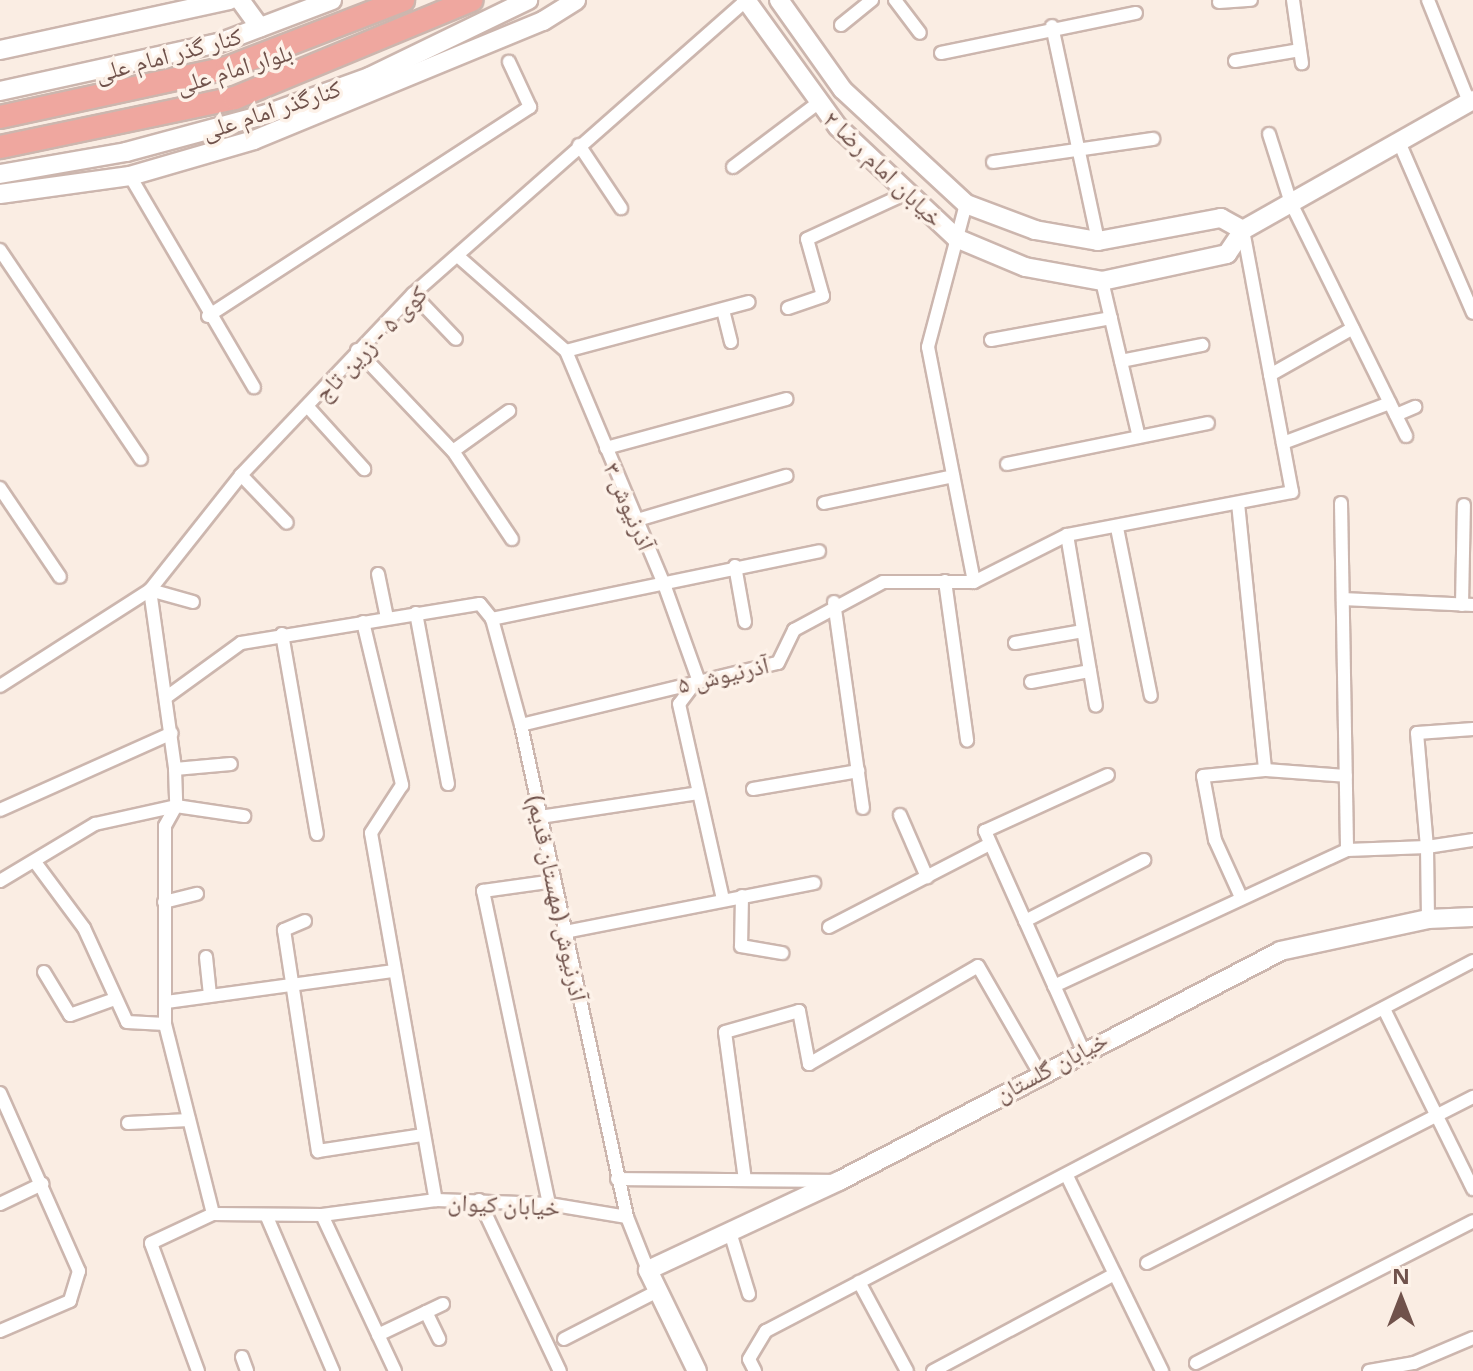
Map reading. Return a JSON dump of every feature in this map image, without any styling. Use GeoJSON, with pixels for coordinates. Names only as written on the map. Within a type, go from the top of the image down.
{"type":"FeatureCollection","features":[{"type":"Feature","properties":{"kind":"highway","name":"بلوار امام علی"},"geometry":{"type":"LineString","coordinates":[[0,117],[227,68],[403,0]]}},
{"type":"Feature","properties":{"kind":"highway","name":"بلوار امام علی"},"geometry":{"type":"LineString","coordinates":[[0,147],[235,98],[472,0]]}},
{"type":"Feature","properties":{"kind":"street"},"geometry":{"type":"LineString","coordinates":[[0,50],[230,0]]}},
{"type":"Feature","properties":{"kind":"street"},"geometry":{"type":"LineString","coordinates":[[240,0],[260,28]]}},
{"type":"Feature","properties":{"kind":"street","name":"کنار گذر امام علی"},"geometry":{"type":"LineString","coordinates":[[0,91],[105,73],[260,28],[332,0]]}},
{"type":"Feature","properties":{"kind":"street","name":"کنارگذر امام علی"},"geometry":{"type":"LineString","coordinates":[[0,174],[258,116],[369,77],[528,0]]}},
{"type":"Feature","properties":{"kind":"street"},"geometry":{"type":"LineString","coordinates":[[0,194],[130,176],[224,149],[318,117],[576,0]]}},
{"type":"Feature","properties":{"kind":"street","name":"خیابان امام رضا ۲"},"geometry":{"type":"LineString","coordinates":[[747,0],[818,103],[905,194],[956,238],[1025,267],[1102,281],[1227,254],[1243,230],[1471,101]]}},
{"type":"Feature","properties":{"kind":"street","name":"کوی ۵ - زرین تاج"},"geometry":{"type":"LineString","coordinates":[[0,686],[150,590],[241,475],[413,294],[460,258],[579,145],[747,0]]}},
{"type":"Feature","properties":{"kind":"street","name":"خیابان امام رضا ۲"},"geometry":{"type":"LineString","coordinates":[[779,0],[843,90],[966,204],[1035,230],[1098,241],[1221,218],[1243,230]]}},
{"type":"Feature","properties":{"kind":"street"},"geometry":{"type":"LineString","coordinates":[[841,25],[872,0]]}},
{"type":"Feature","properties":{"kind":"street"},"geometry":{"type":"LineString","coordinates":[[895,0],[920,33]]}},
{"type":"Feature","properties":{"kind":"street"},"geometry":{"type":"LineString","coordinates":[[1219,2],[1251,0]]}},
{"type":"Feature","properties":{"kind":"street"},"geometry":{"type":"LineString","coordinates":[[1235,61],[1301,57],[1293,0]]}},
{"type":"Feature","properties":{"kind":"street"},"geometry":{"type":"LineString","coordinates":[[1428,0],[1471,101]]}},
{"type":"Feature","properties":{"kind":"street"},"geometry":{"type":"LineString","coordinates":[[941,53],[1052,26],[1136,13]]}},
{"type":"Feature","properties":{"kind":"street"},"geometry":{"type":"LineString","coordinates":[[1052,26],[1081,150],[1098,241]]}},
{"type":"Feature","properties":{"kind":"street"},"geometry":{"type":"LineString","coordinates":[[208,316],[530,107],[509,62]]}},
{"type":"Feature","properties":{"kind":"street"},"geometry":{"type":"LineString","coordinates":[[733,167],[818,103]]}},
{"type":"Feature","properties":{"kind":"street"},"geometry":{"type":"LineString","coordinates":[[224,149],[258,116],[318,117]]}},
{"type":"Feature","properties":{"kind":"street"},"geometry":{"type":"LineString","coordinates":[[1269,134],[1291,203],[1406,436]]}},
{"type":"Feature","properties":{"kind":"street"},"geometry":{"type":"LineString","coordinates":[[993,162],[1153,139]]}},
{"type":"Feature","properties":{"kind":"street"},"geometry":{"type":"LineString","coordinates":[[1399,142],[1473,313]]}},
{"type":"Feature","properties":{"kind":"street"},"geometry":{"type":"LineString","coordinates":[[579,145],[621,208]]}},
{"type":"Feature","properties":{"kind":"street"},"geometry":{"type":"LineString","coordinates":[[130,176],[208,316],[254,387]]}},
{"type":"Feature","properties":{"kind":"street"},"geometry":{"type":"LineString","coordinates":[[788,308],[823,296],[807,239],[905,194]]}},
{"type":"Feature","properties":{"kind":"street"},"geometry":{"type":"LineString","coordinates":[[966,204],[928,347],[974,582],[1067,535],[1117,528],[1292,492],[1243,230]]}},
{"type":"Feature","properties":{"kind":"street"},"geometry":{"type":"LineString","coordinates":[[0,250],[141,459]]}},
{"type":"Feature","properties":{"kind":"street","name":"آذرنیوش ۳"},"geometry":{"type":"LineString","coordinates":[[460,258],[566,351],[634,521],[664,584],[698,679]]}},
{"type":"Feature","properties":{"kind":"street"},"geometry":{"type":"LineString","coordinates":[[1102,281],[1139,437]]}},
{"type":"Feature","properties":{"kind":"street"},"geometry":{"type":"LineString","coordinates":[[413,294],[456,339]]}},
{"type":"Feature","properties":{"kind":"street"},"geometry":{"type":"LineString","coordinates":[[566,351],[749,302]]}},
{"type":"Feature","properties":{"kind":"street"},"geometry":{"type":"LineString","coordinates":[[723,310],[731,342]]}},
{"type":"Feature","properties":{"kind":"street"},"geometry":{"type":"LineString","coordinates":[[991,340],[1111,318]]}},
{"type":"Feature","properties":{"kind":"street"},"geometry":{"type":"LineString","coordinates":[[1270,375],[1353,328]]}},
{"type":"Feature","properties":{"kind":"street"},"geometry":{"type":"LineString","coordinates":[[1121,361],[1202,345]]}},
{"type":"Feature","properties":{"kind":"street"},"geometry":{"type":"LineString","coordinates":[[357,350],[453,451],[512,539]]}},
{"type":"Feature","properties":{"kind":"street"},"geometry":{"type":"LineString","coordinates":[[1373,370],[1387,362]]}},
{"type":"Feature","properties":{"kind":"street"},"geometry":{"type":"LineString","coordinates":[[606,448],[786,399]]}},
{"type":"Feature","properties":{"kind":"street"},"geometry":{"type":"LineString","coordinates":[[308,407],[364,469]]}},
{"type":"Feature","properties":{"kind":"street"},"geometry":{"type":"LineString","coordinates":[[1283,443],[1393,409],[1415,407]]}},
{"type":"Feature","properties":{"kind":"street"},"geometry":{"type":"LineString","coordinates":[[453,451],[509,411]]}},
{"type":"Feature","properties":{"kind":"street"},"geometry":{"type":"LineString","coordinates":[[1007,464],[1208,423]]}},
{"type":"Feature","properties":{"kind":"street"},"geometry":{"type":"LineString","coordinates":[[241,475],[287,523]]}},
{"type":"Feature","properties":{"kind":"street"},"geometry":{"type":"LineString","coordinates":[[634,521],[786,476]]}},
{"type":"Feature","properties":{"kind":"street"},"geometry":{"type":"LineString","coordinates":[[824,503],[953,476]]}},
{"type":"Feature","properties":{"kind":"street"},"geometry":{"type":"LineString","coordinates":[[0,488],[60,577]]}},
{"type":"Feature","properties":{"kind":"street"},"geometry":{"type":"LineString","coordinates":[[1238,503],[1265,770]]}},
{"type":"Feature","properties":{"kind":"street"},"geometry":{"type":"LineString","coordinates":[[1341,503],[1347,850]]}},
{"type":"Feature","properties":{"kind":"street"},"geometry":{"type":"LineString","coordinates":[[1343,599],[1468,605],[1464,505]]}},
{"type":"Feature","properties":{"kind":"street"},"geometry":{"type":"LineString","coordinates":[[1117,528],[1151,696]]}},
{"type":"Feature","properties":{"kind":"street"},"geometry":{"type":"LineString","coordinates":[[1067,535],[1096,706]]}},
{"type":"Feature","properties":{"kind":"street"},"geometry":{"type":"LineString","coordinates":[[168,696],[241,643],[480,604],[492,619],[664,584],[735,566],[819,551]]}},
{"type":"Feature","properties":{"kind":"street"},"geometry":{"type":"LineString","coordinates":[[735,566],[745,622]]}},
{"type":"Feature","properties":{"kind":"street"},"geometry":{"type":"LineString","coordinates":[[378,574],[387,618]]}},
{"type":"Feature","properties":{"kind":"street"},"geometry":{"type":"LineString","coordinates":[[945,581],[967,740]]}},
{"type":"Feature","properties":{"kind":"street","name":"آذرنیوش ۵"},"geometry":{"type":"LineString","coordinates":[[521,725],[698,679],[778,663],[794,630],[834,602],[883,582],[974,582]]}},
{"type":"Feature","properties":{"kind":"street"},"geometry":{"type":"LineString","coordinates":[[193,602],[150,590],[168,696],[175,769],[176,806],[165,826],[165,1024],[213,1214],[151,1243],[198,1371]]}},
{"type":"Feature","properties":{"kind":"street"},"geometry":{"type":"LineString","coordinates":[[834,602],[863,808]]}},
{"type":"Feature","properties":{"kind":"street"},"geometry":{"type":"LineString","coordinates":[[416,613],[448,784]]}},
{"type":"Feature","properties":{"kind":"street","name":"آذرنیوش (مهستان قدیم)"},"geometry":{"type":"LineString","coordinates":[[492,619],[521,725],[627,1217]]}},
{"type":"Feature","properties":{"kind":"street"},"geometry":{"type":"LineString","coordinates":[[363,622],[402,785],[371,833],[392,971],[436,1200]]}},
{"type":"Feature","properties":{"kind":"street"},"geometry":{"type":"LineString","coordinates":[[1015,643],[1083,631]]}},
{"type":"Feature","properties":{"kind":"street"},"geometry":{"type":"LineString","coordinates":[[282,634],[317,834]]}},
{"type":"Feature","properties":{"kind":"street"},"geometry":{"type":"LineString","coordinates":[[1031,682],[1090,671]]}},
{"type":"Feature","properties":{"kind":"street"},"geometry":{"type":"LineString","coordinates":[[698,679],[679,704],[723,900]]}},
{"type":"Feature","properties":{"kind":"street"},"geometry":{"type":"LineString","coordinates":[[1428,919],[1427,847],[1417,733],[1473,729]]}},
{"type":"Feature","properties":{"kind":"street"},"geometry":{"type":"LineString","coordinates":[[0,810],[172,733]]}},
{"type":"Feature","properties":{"kind":"street"},"geometry":{"type":"LineString","coordinates":[[175,769],[231,764]]}},
{"type":"Feature","properties":{"kind":"street"},"geometry":{"type":"LineString","coordinates":[[1240,895],[1215,840],[1203,776],[1265,770],[1346,776]]}},
{"type":"Feature","properties":{"kind":"street"},"geometry":{"type":"LineString","coordinates":[[753,789],[858,771]]}},
{"type":"Feature","properties":{"kind":"street"},"geometry":{"type":"LineString","coordinates":[[1082,1048],[985,831],[1108,775]]}},
{"type":"Feature","properties":{"kind":"street"},"geometry":{"type":"LineString","coordinates":[[540,817],[698,793]]}},
{"type":"Feature","properties":{"kind":"street"},"geometry":{"type":"LineString","coordinates":[[0,881],[95,824],[176,806],[244,816]]}},
{"type":"Feature","properties":{"kind":"street"},"geometry":{"type":"LineString","coordinates":[[900,815],[927,877]]}},
{"type":"Feature","properties":{"kind":"street"},"geometry":{"type":"LineString","coordinates":[[1054,986],[1240,895],[1347,850],[1427,847],[1473,840]]}},
{"type":"Feature","properties":{"kind":"street"},"geometry":{"type":"LineString","coordinates":[[829,927],[990,844]]}},
{"type":"Feature","properties":{"kind":"street"},"geometry":{"type":"LineString","coordinates":[[1025,921],[1144,860]]}},
{"type":"Feature","properties":{"kind":"street"},"geometry":{"type":"LineString","coordinates":[[35,862],[84,928],[127,1022],[165,1024]]}},
{"type":"Feature","properties":{"kind":"street"},"geometry":{"type":"LineString","coordinates":[[549,1204],[483,891],[554,881]]}},
{"type":"Feature","properties":{"kind":"street"},"geometry":{"type":"LineString","coordinates":[[565,932],[814,883]]}},
{"type":"Feature","properties":{"kind":"street"},"geometry":{"type":"LineString","coordinates":[[164,902],[197,894]]}},
{"type":"Feature","properties":{"kind":"street"},"geometry":{"type":"LineString","coordinates":[[742,896],[741,946],[782,953]]}},
{"type":"Feature","properties":{"kind":"street","name":"خیابان گلستان"},"geometry":{"type":"LineString","coordinates":[[648,1270],[839,1181],[1082,1048],[1280,951],[1428,919],[1473,917]]}},
{"type":"Feature","properties":{"kind":"street"},"geometry":{"type":"LineString","coordinates":[[305,921],[284,926],[318,1151],[422,1135]]}},
{"type":"Feature","properties":{"kind":"street"},"geometry":{"type":"LineString","coordinates":[[206,957],[210,996]]}},
{"type":"Feature","properties":{"kind":"street"},"geometry":{"type":"LineString","coordinates":[[752,1365],[766,1331],[1068,1178],[1473,961]]}},
{"type":"Feature","properties":{"kind":"street"},"geometry":{"type":"LineString","coordinates":[[745,1180],[725,1032],[799,1011],[809,1064],[978,966],[1039,1072]]}},
{"type":"Feature","properties":{"kind":"street"},"geometry":{"type":"LineString","coordinates":[[167,1002],[392,971]]}},
{"type":"Feature","properties":{"kind":"street"},"geometry":{"type":"LineString","coordinates":[[44,972],[77,1028]]}},
{"type":"Feature","properties":{"kind":"street"},"geometry":{"type":"LineString","coordinates":[[70,1015],[115,999]]}},
{"type":"Feature","properties":{"kind":"street"},"geometry":{"type":"LineString","coordinates":[[1384,1009],[1473,1189]]}},
{"type":"Feature","properties":{"kind":"street"},"geometry":{"type":"LineString","coordinates":[[0,1093],[79,1271],[70,1301],[0,1331]]}},
{"type":"Feature","properties":{"kind":"street"},"geometry":{"type":"LineString","coordinates":[[1147,1263],[1473,1097]]}},
{"type":"Feature","properties":{"kind":"street"},"geometry":{"type":"LineString","coordinates":[[128,1123],[189,1120]]}},
{"type":"Feature","properties":{"kind":"street"},"geometry":{"type":"LineString","coordinates":[[1068,1178],[1162,1371]]}},
{"type":"Feature","properties":{"kind":"street"},"geometry":{"type":"LineString","coordinates":[[617,1179],[839,1181]]}},
{"type":"Feature","properties":{"kind":"street"},"geometry":{"type":"LineString","coordinates":[[0,1204],[42,1184]]}},
{"type":"Feature","properties":{"kind":"street","name":"خیابان کیوان"},"geometry":{"type":"LineString","coordinates":[[213,1214],[267,1217],[322,1215],[436,1200],[479,1200],[549,1204],[627,1217]]}},
{"type":"Feature","properties":{"kind":"street"},"geometry":{"type":"LineString","coordinates":[[479,1200],[560,1371]]}},
{"type":"Feature","properties":{"kind":"street"},"geometry":{"type":"LineString","coordinates":[[322,1215],[395,1371]]}},
{"type":"Feature","properties":{"kind":"street"},"geometry":{"type":"LineString","coordinates":[[267,1217],[333,1371]]}},
{"type":"Feature","properties":{"kind":"street"},"geometry":{"type":"LineString","coordinates":[[627,1217],[648,1270],[697,1371]]}},
{"type":"Feature","properties":{"kind":"street"},"geometry":{"type":"LineString","coordinates":[[1196,1363],[1473,1221]]}},
{"type":"Feature","properties":{"kind":"street"},"geometry":{"type":"LineString","coordinates":[[730,1232],[749,1294]]}},
{"type":"Feature","properties":{"kind":"street"},"geometry":{"type":"LineString","coordinates":[[933,1371],[1115,1274]]}},
{"type":"Feature","properties":{"kind":"street"},"geometry":{"type":"LineString","coordinates":[[859,1282],[907,1371]]}},
{"type":"Feature","properties":{"kind":"street"},"geometry":{"type":"LineString","coordinates":[[564,1339],[658,1291]]}},
{"type":"Feature","properties":{"kind":"street"},"geometry":{"type":"LineString","coordinates":[[378,1335],[443,1304]]}},
{"type":"Feature","properties":{"kind":"street"},"geometry":{"type":"LineString","coordinates":[[426,1312],[439,1339]]}},
{"type":"Feature","properties":{"kind":"street"},"geometry":{"type":"LineString","coordinates":[[1369,1371],[1414,1363],[1473,1338]]}},
{"type":"Feature","properties":{"kind":"street"},"geometry":{"type":"LineString","coordinates":[[242,1357],[247,1371]]}}]}
